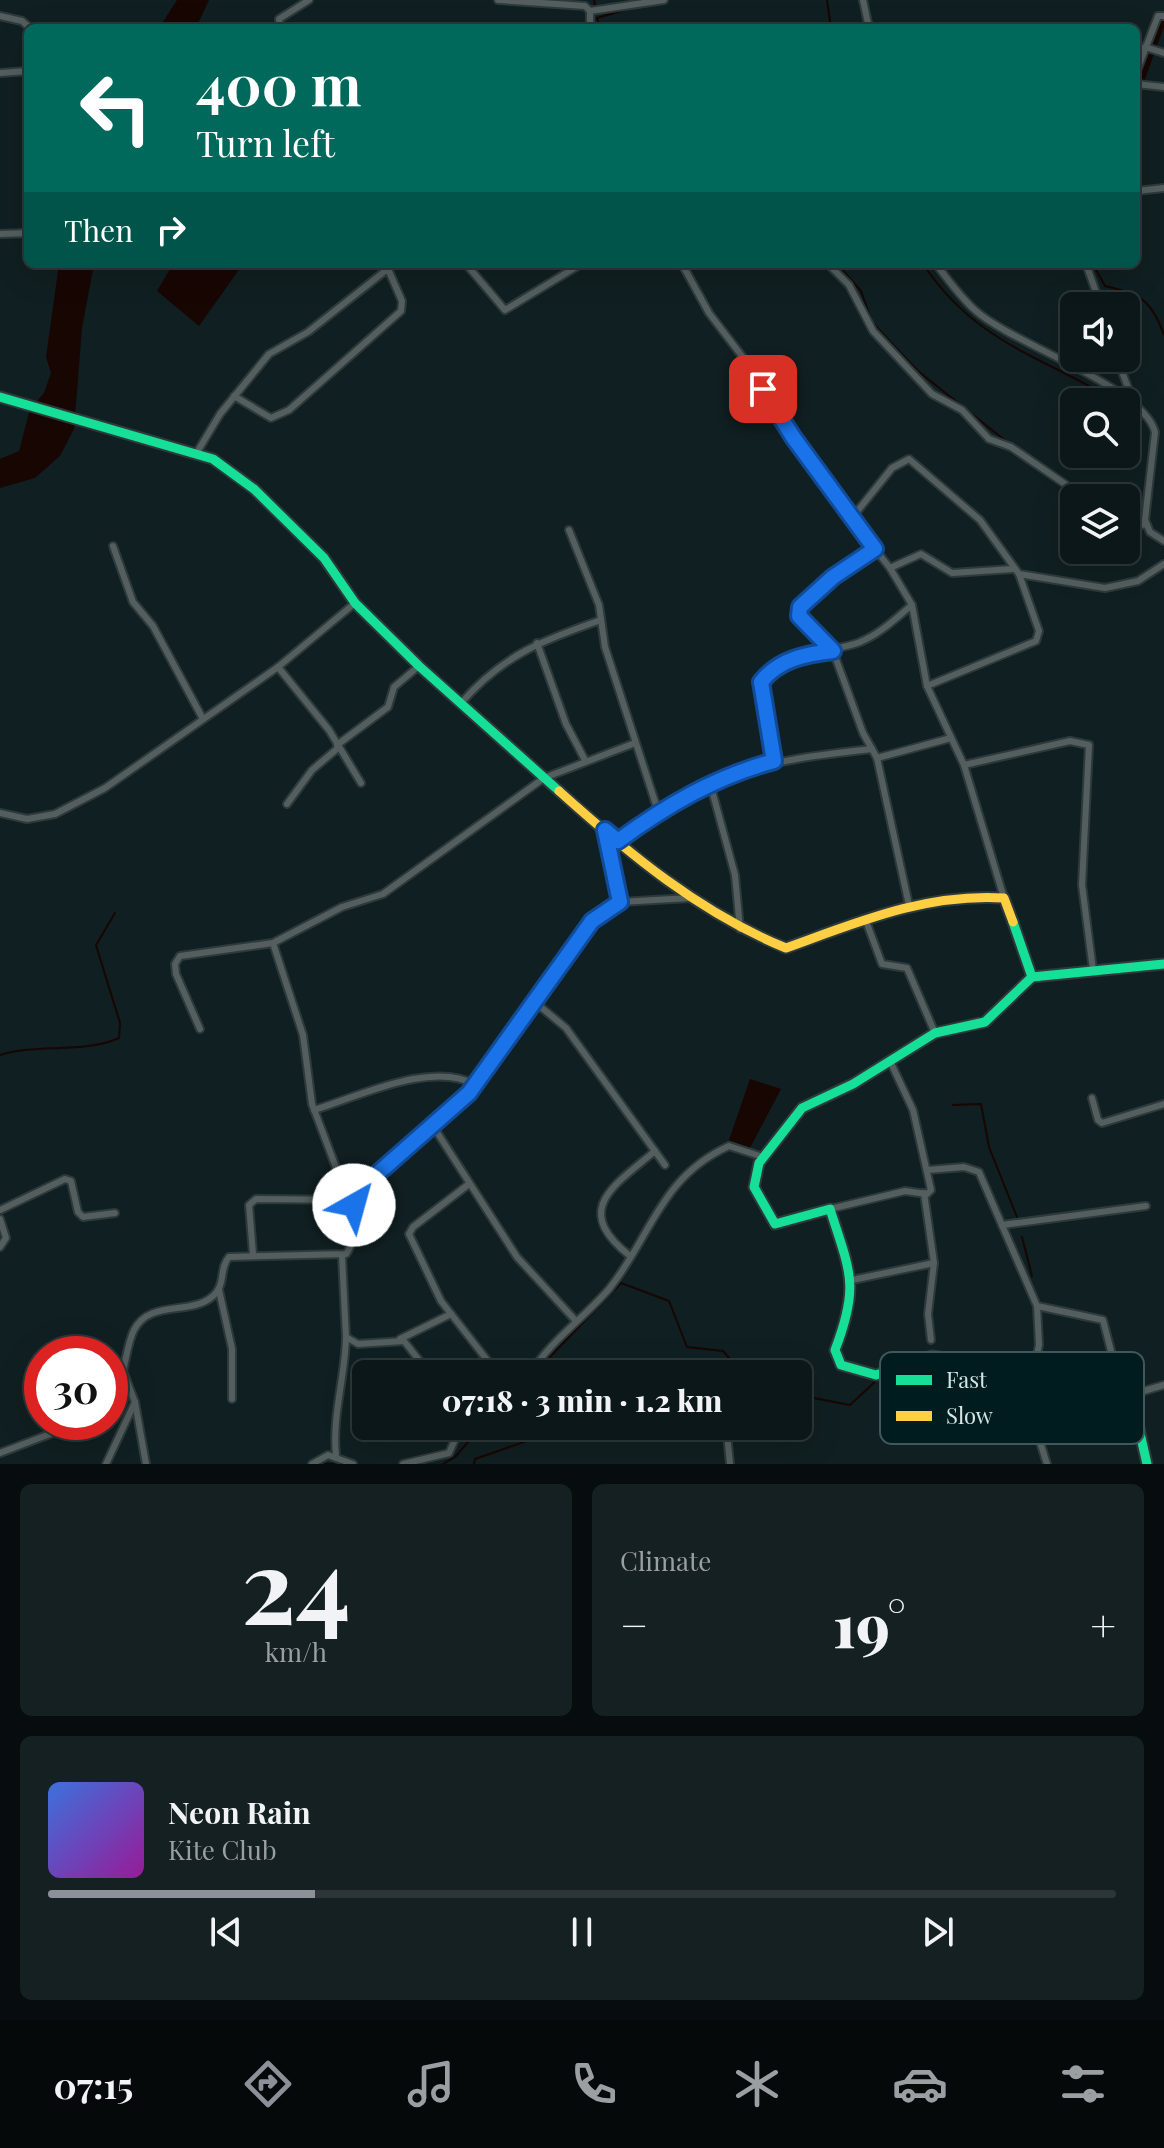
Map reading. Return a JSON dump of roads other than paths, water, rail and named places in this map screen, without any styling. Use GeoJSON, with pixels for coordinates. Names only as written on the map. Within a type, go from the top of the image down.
{"type":"FeatureCollection","features":[{"type":"Feature","properties":{"kind":"street"},"geometry":{"type":"LineString","coordinates":[[280,24],[279,19],[309,0]]}},
{"type":"Feature","properties":{"kind":"street"},"geometry":{"type":"LineString","coordinates":[[498,0],[587,6],[664,0]]}},
{"type":"Feature","properties":{"kind":"street"},"geometry":{"type":"LineString","coordinates":[[863,0],[868,24]]}},
{"type":"Feature","properties":{"kind":"street"},"geometry":{"type":"LineString","coordinates":[[0,16],[25,24]]}},
{"type":"Feature","properties":{"kind":"street"},"geometry":{"type":"LineString","coordinates":[[1140,61],[1158,16],[1164,16]]}},
{"type":"Feature","properties":{"kind":"street"},"geometry":{"type":"LineString","coordinates":[[1145,47],[1164,53]]}},
{"type":"Feature","properties":{"kind":"street"},"geometry":{"type":"LineString","coordinates":[[0,73],[24,71]]}},
{"type":"Feature","properties":{"kind":"street"},"geometry":{"type":"LineString","coordinates":[[1140,84],[1163,86],[1164,76]]}},
{"type":"Feature","properties":{"kind":"street"},"geometry":{"type":"LineString","coordinates":[[1140,191],[1164,188]]}},
{"type":"Feature","properties":{"kind":"street"},"geometry":{"type":"LineString","coordinates":[[0,234],[24,233]]}},
{"type":"Feature","properties":{"kind":"street"},"geometry":{"type":"LineString","coordinates":[[196,454],[234,396],[269,354],[308,332],[388,268]]}},
{"type":"Feature","properties":{"kind":"street"},"geometry":{"type":"LineString","coordinates":[[234,396],[271,418],[289,410],[401,311],[402,301],[392,268]]}},
{"type":"Feature","properties":{"kind":"street"},"geometry":{"type":"LineString","coordinates":[[469,268],[505,310],[574,268]]}},
{"type":"Feature","properties":{"kind":"street"},"geometry":{"type":"LineString","coordinates":[[684,268],[709,313],[748,364],[793,437],[851,519],[890,568],[912,605],[927,686],[964,765],[1004,898],[1032,977]]}},
{"type":"Feature","properties":{"kind":"street"},"geometry":{"type":"LineString","coordinates":[[832,268],[849,285],[873,331],[932,394],[962,410],[989,439],[1011,447],[1065,484]]}},
{"type":"Feature","properties":{"kind":"street"},"geometry":{"type":"LineString","coordinates":[[939,268],[977,312],[1002,329],[1111,388]]}},
{"type":"Feature","properties":{"kind":"street"},"geometry":{"type":"LineString","coordinates":[[1087,268],[1096,292]]}},
{"type":"Feature","properties":{"kind":"street"},"geometry":{"type":"LineString","coordinates":[[0,397],[213,459],[254,489],[324,558],[355,603],[419,666],[544,778],[690,898],[740,929],[786,948],[909,905],[976,894],[1004,898]]}},
{"type":"Feature","properties":{"kind":"street"},"geometry":{"type":"LineString","coordinates":[[1140,411],[1150,420],[1155,432],[1146,524]]}},
{"type":"Feature","properties":{"kind":"street"},"geometry":{"type":"LineString","coordinates":[[851,519],[892,468],[909,459],[980,520],[1016,571],[1039,631],[1036,641],[927,686]]}},
{"type":"Feature","properties":{"kind":"street"},"geometry":{"type":"LineString","coordinates":[[1140,525],[1146,524]]}},
{"type":"Feature","properties":{"kind":"street"},"geometry":{"type":"LineString","coordinates":[[1146,524],[1164,541]]}},
{"type":"Feature","properties":{"kind":"street"},"geometry":{"type":"LineString","coordinates":[[569,530],[601,620],[605,647],[658,811]]}},
{"type":"Feature","properties":{"kind":"street"},"geometry":{"type":"LineString","coordinates":[[113,546],[133,602],[153,626],[203,719]]}},
{"type":"Feature","properties":{"kind":"street"},"geometry":{"type":"LineString","coordinates":[[875,549],[833,577],[800,607],[799,616],[833,651],[877,758],[909,905]]}},
{"type":"Feature","properties":{"kind":"street"},"geometry":{"type":"LineString","coordinates":[[890,568],[921,554],[952,573],[1016,571],[1105,588],[1138,581],[1164,564]]}},
{"type":"Feature","properties":{"kind":"street"},"geometry":{"type":"LineString","coordinates":[[0,813],[27,819],[55,814],[105,788],[278,667],[355,603]]}},
{"type":"Feature","properties":{"kind":"street"},"geometry":{"type":"LineString","coordinates":[[774,761],[761,682],[791,659],[833,651],[876,634],[912,605]]}},
{"type":"Feature","properties":{"kind":"street"},"geometry":{"type":"LineString","coordinates":[[461,703],[494,668],[537,643],[601,620]]}},
{"type":"Feature","properties":{"kind":"street"},"geometry":{"type":"LineString","coordinates":[[537,643],[566,724],[585,760]]}},
{"type":"Feature","properties":{"kind":"street"},"geometry":{"type":"LineString","coordinates":[[287,804],[312,770],[388,707],[391,690],[419,666]]}},
{"type":"Feature","properties":{"kind":"street"},"geometry":{"type":"LineString","coordinates":[[278,667],[361,783]]}},
{"type":"Feature","properties":{"kind":"street"},"geometry":{"type":"LineString","coordinates":[[877,758],[951,738]]}},
{"type":"Feature","properties":{"kind":"street"},"geometry":{"type":"LineString","coordinates":[[964,765],[1070,741],[1089,745],[1082,885],[1093,970]]}},
{"type":"Feature","properties":{"kind":"street"},"geometry":{"type":"LineString","coordinates":[[200,1029],[176,974],[175,964],[180,956],[273,943],[342,907],[392,890],[544,778],[635,743]]}},
{"type":"Feature","properties":{"kind":"street"},"geometry":{"type":"LineString","coordinates":[[618,841],[658,811],[710,783],[774,761],[872,749]]}},
{"type":"Feature","properties":{"kind":"street"},"geometry":{"type":"LineString","coordinates":[[710,783],[735,875],[740,929]]}},
{"type":"Feature","properties":{"kind":"street"},"geometry":{"type":"LineString","coordinates":[[605,830],[620,902]]}},
{"type":"Feature","properties":{"kind":"street"},"geometry":{"type":"LineString","coordinates":[[336,1456],[334,1414],[345,1377],[342,1256],[354,1238],[355,1200],[359,1190],[476,1085],[592,921],[620,902],[690,898]]}},
{"type":"Feature","properties":{"kind":"street"},"geometry":{"type":"LineString","coordinates":[[866,921],[882,964],[907,968],[935,1033]]}},
{"type":"Feature","properties":{"kind":"street"},"geometry":{"type":"LineString","coordinates":[[273,943],[303,1035],[314,1110],[343,1186],[355,1200]]}},
{"type":"Feature","properties":{"kind":"street"},"geometry":{"type":"LineString","coordinates":[[890,1061],[907,1094],[931,1190],[924,1193],[905,1191],[781,1224],[771,1221],[754,1187],[756,1169],[802,1108],[853,1084],[935,1033],[985,1022],[1032,977],[1164,964]]}},
{"type":"Feature","properties":{"kind":"street"},"geometry":{"type":"LineString","coordinates":[[536,1003],[566,1028],[665,1165]]}},
{"type":"Feature","properties":{"kind":"street"},"geometry":{"type":"LineString","coordinates":[[314,1110],[426,1076],[451,1075],[476,1085]]}},
{"type":"Feature","properties":{"kind":"street"},"geometry":{"type":"LineString","coordinates":[[1092,1098],[1098,1120],[1102,1123],[1164,1104]]}},
{"type":"Feature","properties":{"kind":"street"},"geometry":{"type":"LineString","coordinates":[[433,1126],[517,1257],[576,1321]]}},
{"type":"Feature","properties":{"kind":"street"},"geometry":{"type":"LineString","coordinates":[[539,1360],[549,1345],[611,1287],[670,1190],[723,1149],[735,1146],[763,1157]]}},
{"type":"Feature","properties":{"kind":"street"},"geometry":{"type":"LineString","coordinates":[[630,1256],[604,1231],[599,1216],[600,1207],[607,1194],[655,1151]]}},
{"type":"Feature","properties":{"kind":"street"},"geometry":{"type":"LineString","coordinates":[[928,1170],[951,1166],[974,1168],[982,1177],[1037,1306],[1038,1352]]}},
{"type":"Feature","properties":{"kind":"street"},"geometry":{"type":"LineString","coordinates":[[0,1210],[65,1179],[71,1181],[78,1212],[83,1217],[115,1213]]}},
{"type":"Feature","properties":{"kind":"street"},"geometry":{"type":"LineString","coordinates":[[469,1184],[413,1227],[409,1234],[451,1314],[486,1359]]}},
{"type":"Feature","properties":{"kind":"street"},"geometry":{"type":"LineString","coordinates":[[924,1193],[934,1263],[928,1314],[931,1340]]}},
{"type":"Feature","properties":{"kind":"street"},"geometry":{"type":"LineString","coordinates":[[253,1254],[251,1201],[306,1197],[355,1200]]}},
{"type":"Feature","properties":{"kind":"street"},"geometry":{"type":"LineString","coordinates":[[1002,1225],[1146,1206]]}},
{"type":"Feature","properties":{"kind":"street"},"geometry":{"type":"LineString","coordinates":[[830,1209],[852,1280],[848,1316],[835,1350],[837,1359],[851,1370],[880,1374]]}},
{"type":"Feature","properties":{"kind":"street"},"geometry":{"type":"LineString","coordinates":[[0,1219],[6,1238],[0,1247]]}},
{"type":"Feature","properties":{"kind":"street"},"geometry":{"type":"LineString","coordinates":[[232,1399],[232,1349],[219,1290],[226,1259],[235,1254],[342,1256]]}},
{"type":"Feature","properties":{"kind":"street"},"geometry":{"type":"LineString","coordinates":[[852,1280],[934,1263]]}},
{"type":"Feature","properties":{"kind":"street"},"geometry":{"type":"LineString","coordinates":[[128,1350],[132,1333],[145,1317],[209,1300],[219,1290]]}},
{"type":"Feature","properties":{"kind":"street"},"geometry":{"type":"LineString","coordinates":[[1037,1306],[1103,1320],[1111,1352]]}},
{"type":"Feature","properties":{"kind":"street"},"geometry":{"type":"LineString","coordinates":[[346,1337],[358,1344],[400,1339],[451,1314]]}},
{"type":"Feature","properties":{"kind":"street"},"geometry":{"type":"LineString","coordinates":[[400,1339],[418,1360]]}},
{"type":"Feature","properties":{"kind":"street"},"geometry":{"type":"LineString","coordinates":[[128,1384],[135,1402],[146,1464]]}},
{"type":"Feature","properties":{"kind":"street"},"geometry":{"type":"LineString","coordinates":[[1144,1391],[1164,1385]]}},
{"type":"Feature","properties":{"kind":"street"},"geometry":{"type":"LineString","coordinates":[[106,1464],[135,1402]]}},
{"type":"Feature","properties":{"kind":"street"},"geometry":{"type":"LineString","coordinates":[[0,1453],[34,1440]]}},
{"type":"Feature","properties":{"kind":"street"},"geometry":{"type":"LineString","coordinates":[[403,1464],[449,1453],[455,1440]]}},
{"type":"Feature","properties":{"kind":"street"},"geometry":{"type":"LineString","coordinates":[[728,1440],[730,1464]]}},
{"type":"Feature","properties":{"kind":"street"},"geometry":{"type":"LineString","coordinates":[[1041,1444],[1047,1464]]}},
{"type":"Feature","properties":{"kind":"street"},"geometry":{"type":"LineString","coordinates":[[1142,1444],[1147,1464]]}},
{"type":"Feature","properties":{"kind":"street"},"geometry":{"type":"LineString","coordinates":[[312,1464],[320,1457],[336,1456],[353,1464]]}},
{"type":"Feature","properties":{"kind":"waterway"},"geometry":{"type":"LineString","coordinates":[[594,0],[595,5]]}},
{"type":"Feature","properties":{"kind":"waterway"},"geometry":{"type":"LineString","coordinates":[[827,0],[830,24]]}},
{"type":"Feature","properties":{"kind":"waterway"},"geometry":{"type":"LineString","coordinates":[[599,24],[597,18],[635,7]]}},
{"type":"Feature","properties":{"kind":"waterway"},"geometry":{"type":"LineString","coordinates":[[1140,83],[1161,24],[1164,25]]}},
{"type":"Feature","properties":{"kind":"waterway"},"geometry":{"type":"LineString","coordinates":[[841,268],[861,291],[872,322],[894,346],[918,371],[1007,442]]}},
{"type":"Feature","properties":{"kind":"waterway"},"geometry":{"type":"LineString","coordinates":[[926,268],[965,313],[988,330],[1092,388]]}},
{"type":"Feature","properties":{"kind":"waterway"},"geometry":{"type":"LineString","coordinates":[[1095,268],[1105,286],[1143,300],[1154,313],[1164,335]]}},
{"type":"Feature","properties":{"kind":"waterway"},"geometry":{"type":"LineString","coordinates":[[1023,451],[1037,461]]}},
{"type":"Feature","properties":{"kind":"waterway"},"geometry":{"type":"LineString","coordinates":[[0,1055],[15,1051],[91,1046],[119,1038],[120,1023],[96,945],[115,913]]}},
{"type":"Feature","properties":{"kind":"waterway"},"geometry":{"type":"LineString","coordinates":[[953,1105],[981,1104],[989,1147],[1017,1217]]}},
{"type":"Feature","properties":{"kind":"waterway"},"geometry":{"type":"LineString","coordinates":[[1022,1237],[1032,1276]]}},
{"type":"Feature","properties":{"kind":"waterway"},"geometry":{"type":"LineString","coordinates":[[547,1360],[621,1283],[669,1301],[687,1347],[723,1351],[731,1360]]}},
{"type":"Feature","properties":{"kind":"waterway"},"geometry":{"type":"LineString","coordinates":[[812,1398],[850,1405],[880,1379]]}},
{"type":"Feature","properties":{"kind":"waterway"},"geometry":{"type":"LineString","coordinates":[[443,1464],[455,1457],[470,1440]]}},
{"type":"Feature","properties":{"kind":"waterway"},"geometry":{"type":"LineString","coordinates":[[474,1464],[475,1459],[530,1440]]}},
{"type":"Feature","properties":{"kind":"waterway"},"geometry":{"type":"LineString","coordinates":[[325,1464],[334,1464]]}}]}
